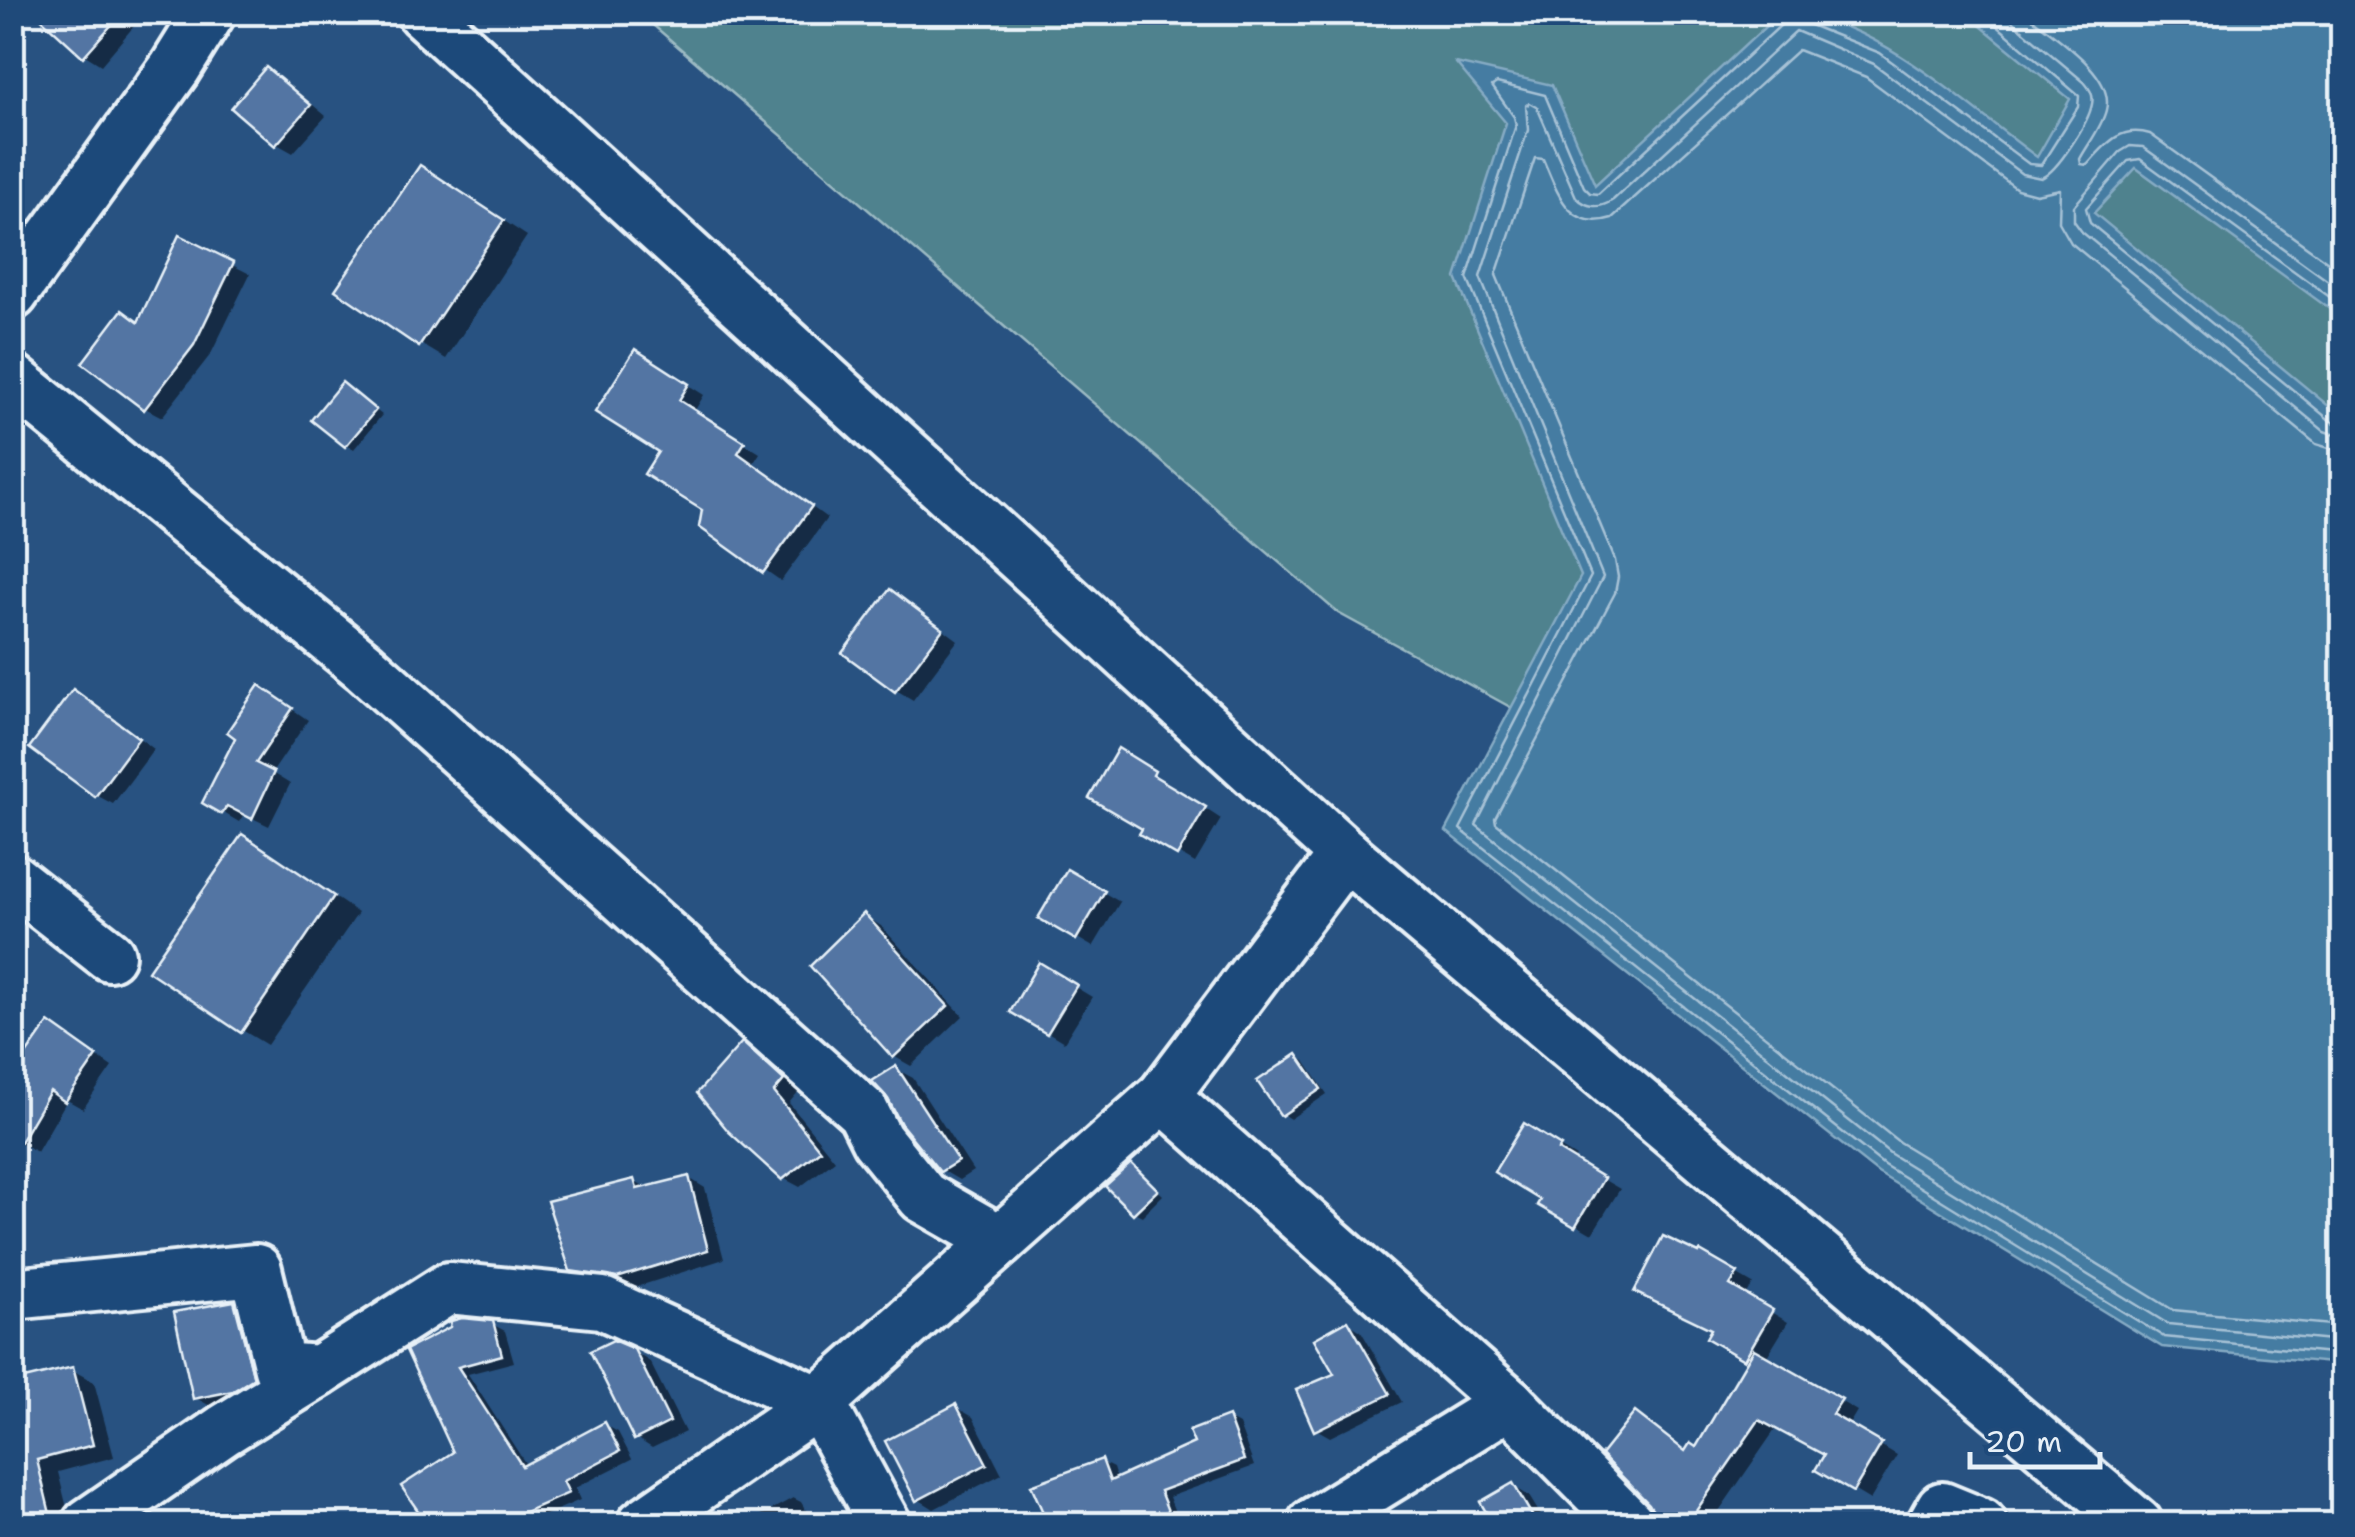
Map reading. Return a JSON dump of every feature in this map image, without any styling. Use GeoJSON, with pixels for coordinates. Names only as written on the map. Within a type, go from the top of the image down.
{"type":"FeatureCollection","features":[{"type":"Feature","properties":{"kind":"street"},"geometry":{"type":"LineString","coordinates":[[12,294],[176,68],[210,12]]}},
{"type":"Feature","properties":{"kind":"street"},"geometry":{"type":"LineString","coordinates":[[422,12],[1345,854],[2137,1524]]}},
{"type":"Feature","properties":{"kind":"street"},"geometry":{"type":"LineString","coordinates":[[12,380],[365,667],[863,1112],[877,1140],[924,1198],[1000,1241]]}},
{"type":"Feature","properties":{"kind":"street"},"geometry":{"type":"LineString","coordinates":[[642,1524],[819,1402],[1163,1096],[1345,854]]}},
{"type":"Feature","properties":{"kind":"street"},"geometry":{"type":"LineString","coordinates":[[12,879],[109,955]]}},
{"type":"Feature","properties":{"kind":"street"},"geometry":{"type":"LineString","coordinates":[[1163,1096],[1508,1403],[1629,1524]]}},
{"type":"Feature","properties":{"kind":"street"},"geometry":{"type":"LineString","coordinates":[[12,1294],[256,1270],[280,1368],[319,1370]]}},
{"type":"Feature","properties":{"kind":"street"},"geometry":{"type":"LineString","coordinates":[[88,1524],[224,1430],[448,1288],[602,1302],[819,1402],[884,1524]]}},
{"type":"Feature","properties":{"kind":"street"},"geometry":{"type":"LineString","coordinates":[[1313,1524],[1508,1403]]}},
{"type":"Feature","properties":{"kind":"street"},"geometry":{"type":"LineString","coordinates":[[1933,1524],[1942,1508],[1980,1524]]}},
{"type":"Feature","properties":{"kind":"green space"},"geometry":{"type":"Polygon","coordinates":[[[639,13],[2342,13],[2342,1161],[1338,613],[639,13]]]}},
{"type":"Feature","properties":{"kind":"water"},"geometry":{"type":"Polygon","coordinates":[[[1780,13],[1814,17],[1882,45],[1916,65],[2037,157],[2070,99],[1965,13],[2340,13],[2342,318],[2136,168],[2094,213],[2342,417],[2342,1364],[2162,1347],[1878,1173],[1446,831],[1581,576],[1456,278],[1506,123],[1456,63],[1552,85],[1595,185],[1780,13]]]}},
{"type":"Feature","properties":{"kind":"building"},"geometry":{"type":"Polygon","coordinates":[[[34,12],[123,12],[83,57],[34,12]]]}},
{"type":"Feature","properties":{"kind":"building"},"geometry":{"type":"Polygon","coordinates":[[[266,67],[311,105],[275,146],[231,108],[266,67]]]}},
{"type":"Feature","properties":{"kind":"building"},"geometry":{"type":"Polygon","coordinates":[[[420,165],[504,220],[419,347],[335,290],[420,165]]]}},
{"type":"Feature","properties":{"kind":"building"},"geometry":{"type":"Polygon","coordinates":[[[179,235],[234,262],[194,345],[144,410],[82,363],[122,310],[138,322],[179,235]]]}},
{"type":"Feature","properties":{"kind":"building"},"geometry":{"type":"Polygon","coordinates":[[[635,349],[689,384],[679,400],[745,442],[738,453],[812,506],[763,573],[699,527],[702,510],[644,474],[658,452],[595,412],[635,349]]]}},
{"type":"Feature","properties":{"kind":"building"},"geometry":{"type":"Polygon","coordinates":[[[342,382],[376,410],[345,447],[311,420],[342,382]]]}},
{"type":"Feature","properties":{"kind":"building"},"geometry":{"type":"Polygon","coordinates":[[[890,589],[943,629],[895,692],[842,653],[890,589]]]}},
{"type":"Feature","properties":{"kind":"building"},"geometry":{"type":"Polygon","coordinates":[[[259,685],[293,708],[256,763],[274,772],[252,819],[227,806],[221,814],[202,803],[235,738],[227,732],[259,685]]]}},
{"type":"Feature","properties":{"kind":"building"},"geometry":{"type":"Polygon","coordinates":[[[73,689],[139,738],[95,797],[29,748],[73,689]]]}},
{"type":"Feature","properties":{"kind":"building"},"geometry":{"type":"Polygon","coordinates":[[[1118,748],[1206,807],[1177,856],[1139,834],[1142,829],[1089,798],[1118,748]]]}},
{"type":"Feature","properties":{"kind":"building"},"geometry":{"type":"Polygon","coordinates":[[[242,834],[334,896],[241,1033],[148,971],[242,834]]]}},
{"type":"Feature","properties":{"kind":"building"},"geometry":{"type":"Polygon","coordinates":[[[1067,869],[1105,891],[1076,940],[1038,918],[1067,869]]]}},
{"type":"Feature","properties":{"kind":"building"},"geometry":{"type":"Polygon","coordinates":[[[864,913],[948,1006],[893,1058],[810,966],[864,913]]]}},
{"type":"Feature","properties":{"kind":"building"},"geometry":{"type":"Polygon","coordinates":[[[1039,962],[1077,985],[1047,1034],[1010,1012],[1039,962]]]}},
{"type":"Feature","properties":{"kind":"building"},"geometry":{"type":"Polygon","coordinates":[[[49,1022],[97,1056],[65,1102],[50,1091],[12,1156],[12,1075],[49,1022]]]}},
{"type":"Feature","properties":{"kind":"building"},"geometry":{"type":"Polygon","coordinates":[[[742,1042],[784,1080],[774,1092],[820,1150],[782,1180],[729,1132],[697,1093],[742,1042]]]}},
{"type":"Feature","properties":{"kind":"building"},"geometry":{"type":"Polygon","coordinates":[[[1297,1054],[1321,1089],[1281,1116],[1257,1081],[1297,1054]]]}},
{"type":"Feature","properties":{"kind":"building"},"geometry":{"type":"Polygon","coordinates":[[[896,1066],[958,1161],[940,1172],[872,1081],[896,1066]]]}},
{"type":"Feature","properties":{"kind":"building"},"geometry":{"type":"Polygon","coordinates":[[[1524,1123],[1604,1178],[1575,1227],[1537,1205],[1540,1200],[1494,1172],[1524,1123]]]}},
{"type":"Feature","properties":{"kind":"building"},"geometry":{"type":"Polygon","coordinates":[[[1131,1163],[1158,1190],[1133,1214],[1105,1186],[1131,1163]]]}},
{"type":"Feature","properties":{"kind":"building"},"geometry":{"type":"Polygon","coordinates":[[[689,1176],[708,1250],[617,1278],[570,1271],[547,1201],[634,1179],[637,1189],[689,1176]]]}},
{"type":"Feature","properties":{"kind":"building"},"geometry":{"type":"Polygon","coordinates":[[[1663,1236],[1738,1273],[1730,1285],[1773,1310],[1744,1360],[1706,1338],[1711,1329],[1634,1292],[1663,1236]]]}},
{"type":"Feature","properties":{"kind":"building"},"geometry":{"type":"Polygon","coordinates":[[[234,1301],[254,1378],[233,1391],[193,1399],[174,1312],[234,1301]]]}},
{"type":"Feature","properties":{"kind":"building"},"geometry":{"type":"Polygon","coordinates":[[[462,1318],[493,1321],[502,1355],[458,1367],[522,1466],[605,1422],[620,1451],[563,1481],[569,1493],[498,1524],[427,1524],[401,1486],[453,1452],[406,1350],[462,1318]]]}},
{"type":"Feature","properties":{"kind":"building"},"geometry":{"type":"Polygon","coordinates":[[[1348,1320],[1390,1394],[1314,1431],[1296,1390],[1334,1374],[1314,1339],[1348,1320]]]}},
{"type":"Feature","properties":{"kind":"building"},"geometry":{"type":"Polygon","coordinates":[[[613,1340],[634,1349],[670,1422],[634,1440],[590,1351],[613,1340]]]}},
{"type":"Feature","properties":{"kind":"building"},"geometry":{"type":"Polygon","coordinates":[[[1754,1349],[1842,1399],[1832,1414],[1882,1443],[1853,1492],[1815,1470],[1824,1455],[1759,1420],[1687,1524],[1657,1521],[1649,1504],[1601,1455],[1635,1412],[1685,1451],[1690,1443],[1696,1447],[1754,1349]]]}},
{"type":"Feature","properties":{"kind":"building"},"geometry":{"type":"Polygon","coordinates":[[[73,1367],[93,1445],[37,1460],[50,1514],[12,1522],[12,1382],[73,1367]]]}},
{"type":"Feature","properties":{"kind":"building"},"geometry":{"type":"Polygon","coordinates":[[[956,1404],[987,1464],[916,1501],[885,1441],[956,1404]]]}},
{"type":"Feature","properties":{"kind":"building"},"geometry":{"type":"Polygon","coordinates":[[[1228,1416],[1244,1460],[1160,1491],[1168,1511],[1135,1524],[1048,1524],[1031,1485],[1102,1459],[1110,1481],[1194,1443],[1189,1431],[1228,1416]]]}},
{"type":"Feature","properties":{"kind":"building"},"geometry":{"type":"Polygon","coordinates":[[[1513,1483],[1537,1524],[1493,1524],[1480,1502],[1513,1483]]]}}]}
